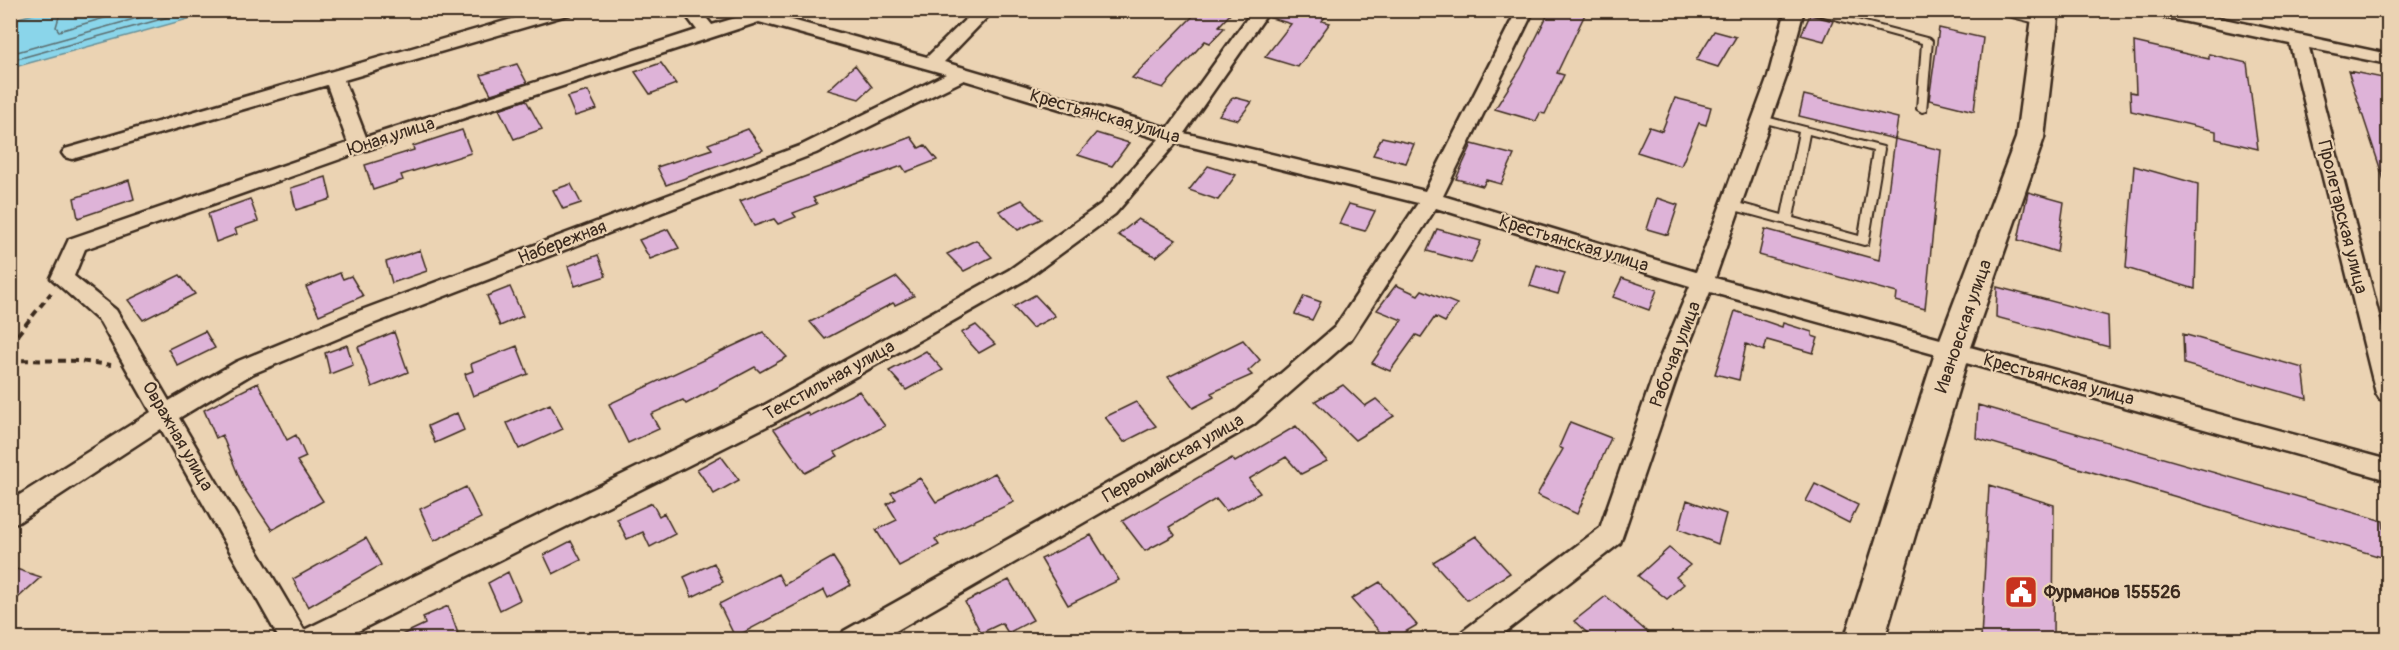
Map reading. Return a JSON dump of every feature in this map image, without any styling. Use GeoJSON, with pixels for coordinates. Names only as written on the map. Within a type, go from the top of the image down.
{"type":"FeatureCollection","features":[{"type":"Feature","properties":{"kind":"street"},"geometry":{"type":"LineString","coordinates":[[72,153],[564,10]]}},
{"type":"Feature","properties":{"kind":"street"},"geometry":{"type":"LineString","coordinates":[[690,10],[708,32]]}},
{"type":"Feature","properties":{"kind":"street"},"geometry":{"type":"LineString","coordinates":[[931,64],[986,10]]}},
{"type":"Feature","properties":{"kind":"street","name":"Текстильная улица"},"geometry":{"type":"LineString","coordinates":[[312,639],[769,414],[1017,275],[1108,209],[1172,136],[1262,10]]}},
{"type":"Feature","properties":{"kind":"street","name":"Первомайская улица"},"geometry":{"type":"LineString","coordinates":[[854,639],[1245,418],[1343,333],[1431,199],[1526,10]]}},
{"type":"Feature","properties":{"kind":"street","name":"Рабочая улица"},"geometry":{"type":"LineString","coordinates":[[1473,639],[1611,535],[1669,365],[1703,282],[1777,77],[1795,10]]}},
{"type":"Feature","properties":{"kind":"street"},"geometry":{"type":"LineString","coordinates":[[2154,10],[2388,58]]}},
{"type":"Feature","properties":{"kind":"street","name":"Юная улица"},"geometry":{"type":"LineString","coordinates":[[62,278],[76,244],[359,146],[759,16]]}},
{"type":"Feature","properties":{"kind":"street","name":"Крестьянская улица"},"geometry":{"type":"LineString","coordinates":[[759,16],[931,64],[1172,136],[1431,199],[1703,282],[2388,470]]}},
{"type":"Feature","properties":{"kind":"street","name":"Ивановская улица"},"geometry":{"type":"LineString","coordinates":[[1864,639],[1953,350],[2030,138],[2045,16]]}},
{"type":"Feature","properties":{"kind":"street","name":"Пролетарская улица"},"geometry":{"type":"LineString","coordinates":[[2298,40],[2388,393]]}},
{"type":"Feature","properties":{"kind":"street","name":"Набережная"},"geometry":{"type":"LineString","coordinates":[[10,515],[166,414],[244,368],[367,316],[809,148],[961,74]]}},
{"type":"Feature","properties":{"kind":"street"},"geometry":{"type":"LineString","coordinates":[[334,77],[359,146]]}},
{"type":"Feature","properties":{"kind":"street","name":"Овражная улица"},"geometry":{"type":"LineString","coordinates":[[62,278],[108,316],[295,639]]}},
{"type":"Feature","properties":{"kind":"lane"},"geometry":{"type":"LineString","coordinates":[[1806,10],[1927,41],[1922,109]]}},
{"type":"Feature","properties":{"kind":"lane"},"geometry":{"type":"LineString","coordinates":[[1988,10],[2045,16]]}},
{"type":"Feature","properties":{"kind":"lane"},"geometry":{"type":"LineString","coordinates":[[1731,205],[1864,241],[1879,149],[1762,119]]}},
{"type":"Feature","properties":{"kind":"lane"},"geometry":{"type":"LineString","coordinates":[[1787,220],[1805,130]]}},
{"type":"Feature","properties":{"kind":"path"},"geometry":{"type":"LineString","coordinates":[[10,344],[62,278]]}},
{"type":"Feature","properties":{"kind":"path"},"geometry":{"type":"LineString","coordinates":[[10,360],[79,361],[139,369]]}},
{"type":"Feature","properties":{"kind":"water"},"geometry":{"type":"Polygon","coordinates":[[[48,10],[217,11],[11,68],[11,20],[48,10]]]}},
{"type":"Feature","properties":{"kind":"building"},"geometry":{"type":"Polygon","coordinates":[[[1199,10],[1234,10],[1219,26],[1224,28],[1210,43],[1205,41],[1163,88],[1132,78],[1199,10]]]}},
{"type":"Feature","properties":{"kind":"building"},"geometry":{"type":"Polygon","coordinates":[[[1272,10],[1307,10],[1326,16],[1322,21],[1330,23],[1298,67],[1265,57],[1291,24],[1268,17],[1272,10]]]}},
{"type":"Feature","properties":{"kind":"building"},"geometry":{"type":"Polygon","coordinates":[[[1550,10],[1587,10],[1557,73],[1564,75],[1545,114],[1540,113],[1536,121],[1495,109],[1521,68],[1550,10]]]}},
{"type":"Feature","properties":{"kind":"building"},"geometry":{"type":"Polygon","coordinates":[[[1810,15],[1833,21],[1824,41],[1801,35],[1810,15]]]}},
{"type":"Feature","properties":{"kind":"building"},"geometry":{"type":"Polygon","coordinates":[[[1939,28],[1983,38],[1974,111],[1929,100],[1939,28]]]}},
{"type":"Feature","properties":{"kind":"building"},"geometry":{"type":"Polygon","coordinates":[[[1714,31],[1736,37],[1718,67],[1696,60],[1714,31]]]}},
{"type":"Feature","properties":{"kind":"building"},"geometry":{"type":"Polygon","coordinates":[[[2134,42],[2209,59],[2209,54],[2247,63],[2258,149],[2216,139],[2216,131],[2131,111],[2130,92],[2136,93],[2134,42]]]}},
{"type":"Feature","properties":{"kind":"building"},"geometry":{"type":"Polygon","coordinates":[[[661,63],[676,84],[650,94],[635,72],[661,63]]]}},
{"type":"Feature","properties":{"kind":"building"},"geometry":{"type":"Polygon","coordinates":[[[517,64],[527,83],[491,94],[481,75],[517,64]]]}},
{"type":"Feature","properties":{"kind":"building"},"geometry":{"type":"Polygon","coordinates":[[[855,65],[872,87],[859,99],[828,90],[855,65]]]}},
{"type":"Feature","properties":{"kind":"building"},"geometry":{"type":"Polygon","coordinates":[[[2348,71],[2388,79],[2388,183],[2385,183],[2348,71]]]}},
{"type":"Feature","properties":{"kind":"building"},"geometry":{"type":"Polygon","coordinates":[[[588,91],[597,109],[575,116],[567,97],[588,91]]]}},
{"type":"Feature","properties":{"kind":"building"},"geometry":{"type":"Polygon","coordinates":[[[1804,95],[1898,118],[1895,139],[1799,116],[1804,95]]]}},
{"type":"Feature","properties":{"kind":"building"},"geometry":{"type":"Polygon","coordinates":[[[1233,97],[1252,102],[1238,120],[1219,115],[1233,97]]]}},
{"type":"Feature","properties":{"kind":"building"},"geometry":{"type":"Polygon","coordinates":[[[1675,98],[1711,107],[1706,125],[1699,123],[1681,166],[1637,152],[1649,127],[1662,131],[1675,98]]]}},
{"type":"Feature","properties":{"kind":"building"},"geometry":{"type":"Polygon","coordinates":[[[526,100],[542,129],[514,139],[499,109],[526,100]]]}},
{"type":"Feature","properties":{"kind":"building"},"geometry":{"type":"Polygon","coordinates":[[[748,129],[763,150],[666,185],[657,167],[712,149],[708,144],[748,129]]]}},
{"type":"Feature","properties":{"kind":"building"},"geometry":{"type":"Polygon","coordinates":[[[462,130],[471,153],[401,175],[403,180],[373,190],[365,165],[414,150],[413,146],[462,130]]]}},
{"type":"Feature","properties":{"kind":"building"},"geometry":{"type":"Polygon","coordinates":[[[1096,133],[1129,143],[1112,166],[1078,155],[1096,133]]]}},
{"type":"Feature","properties":{"kind":"building"},"geometry":{"type":"Polygon","coordinates":[[[911,137],[919,148],[925,145],[937,160],[906,172],[902,166],[813,198],[817,204],[793,213],[796,217],[778,224],[774,219],[754,226],[740,201],[911,137]]]}},
{"type":"Feature","properties":{"kind":"building"},"geometry":{"type":"Polygon","coordinates":[[[1382,137],[1414,144],[1406,163],[1373,155],[1382,137]]]}},
{"type":"Feature","properties":{"kind":"building"},"geometry":{"type":"Polygon","coordinates":[[[1895,139],[1941,150],[1925,309],[1896,301],[1897,293],[1759,255],[1765,229],[1879,260],[1895,139]]]}},
{"type":"Feature","properties":{"kind":"building"},"geometry":{"type":"Polygon","coordinates":[[[1472,144],[1514,155],[1501,184],[1486,180],[1483,186],[1456,179],[1472,144]]]}},
{"type":"Feature","properties":{"kind":"building"},"geometry":{"type":"Polygon","coordinates":[[[1208,166],[1236,175],[1218,200],[1189,190],[1208,166]]]}},
{"type":"Feature","properties":{"kind":"building"},"geometry":{"type":"Polygon","coordinates":[[[2134,166],[2198,184],[2195,289],[2126,268],[2134,166]]]}},
{"type":"Feature","properties":{"kind":"building"},"geometry":{"type":"Polygon","coordinates":[[[326,177],[331,199],[296,210],[291,188],[326,177]]]}},
{"type":"Feature","properties":{"kind":"building"},"geometry":{"type":"Polygon","coordinates":[[[129,180],[134,199],[78,218],[74,198],[129,180]]]}},
{"type":"Feature","properties":{"kind":"building"},"geometry":{"type":"Polygon","coordinates":[[[571,184],[581,203],[563,209],[553,190],[571,184]]]}},
{"type":"Feature","properties":{"kind":"building"},"geometry":{"type":"Polygon","coordinates":[[[2028,192],[2064,202],[2057,252],[2018,240],[2028,192]]]}},
{"type":"Feature","properties":{"kind":"building"},"geometry":{"type":"Polygon","coordinates":[[[1657,198],[1678,205],[1668,235],[1647,229],[1657,198]]]}},
{"type":"Feature","properties":{"kind":"building"},"geometry":{"type":"Polygon","coordinates":[[[250,199],[258,221],[235,229],[237,234],[216,242],[208,214],[250,199]]]}},
{"type":"Feature","properties":{"kind":"building"},"geometry":{"type":"Polygon","coordinates":[[[1022,200],[1041,219],[1018,230],[999,211],[1022,200]]]}},
{"type":"Feature","properties":{"kind":"building"},"geometry":{"type":"Polygon","coordinates":[[[1349,204],[1375,211],[1365,231],[1339,224],[1349,204]]]}},
{"type":"Feature","properties":{"kind":"building"},"geometry":{"type":"Polygon","coordinates":[[[1138,219],[1176,240],[1156,257],[1118,235],[1138,219]]]}},
{"type":"Feature","properties":{"kind":"building"},"geometry":{"type":"Polygon","coordinates":[[[668,229],[679,248],[650,259],[639,240],[668,229]]]}},
{"type":"Feature","properties":{"kind":"building"},"geometry":{"type":"Polygon","coordinates":[[[1437,229],[1481,241],[1471,263],[1427,251],[1437,229]]]}},
{"type":"Feature","properties":{"kind":"building"},"geometry":{"type":"Polygon","coordinates":[[[976,240],[992,257],[964,271],[947,254],[976,240]]]}},
{"type":"Feature","properties":{"kind":"building"},"geometry":{"type":"Polygon","coordinates":[[[420,250],[427,271],[392,283],[386,262],[420,250]]]}},
{"type":"Feature","properties":{"kind":"building"},"geometry":{"type":"Polygon","coordinates":[[[598,255],[606,276],[575,286],[568,266],[598,255]]]}},
{"type":"Feature","properties":{"kind":"building"},"geometry":{"type":"Polygon","coordinates":[[[1537,265],[1565,273],[1558,294],[1530,286],[1537,265]]]}},
{"type":"Feature","properties":{"kind":"building"},"geometry":{"type":"Polygon","coordinates":[[[340,273],[343,279],[351,276],[363,296],[319,315],[306,287],[340,273]]]}},
{"type":"Feature","properties":{"kind":"building"},"geometry":{"type":"Polygon","coordinates":[[[180,275],[195,294],[143,320],[128,300],[180,275]]]}},
{"type":"Feature","properties":{"kind":"building"},"geometry":{"type":"Polygon","coordinates":[[[897,277],[914,296],[895,305],[893,303],[825,339],[810,322],[897,277]]]}},
{"type":"Feature","properties":{"kind":"building"},"geometry":{"type":"Polygon","coordinates":[[[1622,278],[1657,290],[1649,310],[1613,297],[1622,278]]]}},
{"type":"Feature","properties":{"kind":"building"},"geometry":{"type":"Polygon","coordinates":[[[1396,285],[1418,295],[1422,290],[1457,304],[1445,322],[1435,317],[1421,337],[1416,335],[1390,371],[1372,363],[1402,320],[1377,310],[1396,285]]]}},
{"type":"Feature","properties":{"kind":"building"},"geometry":{"type":"Polygon","coordinates":[[[510,287],[523,316],[500,326],[487,296],[510,287]]]}},
{"type":"Feature","properties":{"kind":"building"},"geometry":{"type":"Polygon","coordinates":[[[1997,287],[2108,316],[2109,347],[1996,317],[1997,287]]]}},
{"type":"Feature","properties":{"kind":"building"},"geometry":{"type":"Polygon","coordinates":[[[1035,295],[1055,316],[1032,328],[1013,307],[1035,295]]]}},
{"type":"Feature","properties":{"kind":"building"},"geometry":{"type":"Polygon","coordinates":[[[1304,296],[1321,302],[1312,320],[1295,314],[1304,296]]]}},
{"type":"Feature","properties":{"kind":"building"},"geometry":{"type":"Polygon","coordinates":[[[1735,311],[1782,327],[1783,323],[1812,332],[1812,336],[1818,338],[1813,353],[1767,340],[1764,351],[1746,344],[1739,380],[1715,374],[1735,311]]]}},
{"type":"Feature","properties":{"kind":"building"},"geometry":{"type":"Polygon","coordinates":[[[976,325],[995,344],[979,353],[961,333],[976,325]]]}},
{"type":"Feature","properties":{"kind":"building"},"geometry":{"type":"Polygon","coordinates":[[[205,331],[215,348],[178,366],[168,349],[205,331]]]}},
{"type":"Feature","properties":{"kind":"building"},"geometry":{"type":"Polygon","coordinates":[[[394,332],[408,372],[372,387],[358,347],[394,332]]]}},
{"type":"Feature","properties":{"kind":"building"},"geometry":{"type":"Polygon","coordinates":[[[763,332],[787,357],[760,372],[755,367],[686,404],[683,400],[651,414],[659,429],[628,443],[609,404],[763,332]]]}},
{"type":"Feature","properties":{"kind":"building"},"geometry":{"type":"Polygon","coordinates":[[[2183,334],[2303,368],[2307,399],[2184,364],[2183,334]]]}},
{"type":"Feature","properties":{"kind":"building"},"geometry":{"type":"Polygon","coordinates":[[[1243,340],[1260,360],[1248,371],[1252,375],[1211,393],[1214,397],[1193,408],[1168,377],[1243,340]]]}},
{"type":"Feature","properties":{"kind":"building"},"geometry":{"type":"Polygon","coordinates":[[[347,345],[353,365],[330,374],[325,353],[347,345]]]}},
{"type":"Feature","properties":{"kind":"building"},"geometry":{"type":"Polygon","coordinates":[[[517,346],[528,374],[473,396],[465,374],[473,371],[471,364],[517,346]]]}},
{"type":"Feature","properties":{"kind":"building"},"geometry":{"type":"Polygon","coordinates":[[[926,351],[943,370],[906,390],[889,371],[926,351]]]}},
{"type":"Feature","properties":{"kind":"building"},"geometry":{"type":"Polygon","coordinates":[[[258,383],[287,440],[296,435],[306,457],[297,461],[323,501],[272,530],[243,487],[222,435],[216,438],[204,410],[258,383]]]}},
{"type":"Feature","properties":{"kind":"building"},"geometry":{"type":"Polygon","coordinates":[[[1343,385],[1365,406],[1376,399],[1394,416],[1355,440],[1315,401],[1343,385]]]}},
{"type":"Feature","properties":{"kind":"building"},"geometry":{"type":"Polygon","coordinates":[[[859,391],[885,426],[835,452],[838,456],[805,473],[774,429],[807,412],[809,416],[859,391]]]}},
{"type":"Feature","properties":{"kind":"building"},"geometry":{"type":"Polygon","coordinates":[[[1136,402],[1156,426],[1124,442],[1105,417],[1136,402]]]}},
{"type":"Feature","properties":{"kind":"building"},"geometry":{"type":"Polygon","coordinates":[[[550,404],[563,429],[519,449],[507,423],[550,404]]]}},
{"type":"Feature","properties":{"kind":"building"},"geometry":{"type":"Polygon","coordinates":[[[1978,405],[2383,521],[2388,559],[1976,438],[1978,405]]]}},
{"type":"Feature","properties":{"kind":"building"},"geometry":{"type":"Polygon","coordinates":[[[457,413],[464,430],[435,443],[428,426],[457,413]]]}},
{"type":"Feature","properties":{"kind":"building"},"geometry":{"type":"Polygon","coordinates":[[[1570,422],[1611,438],[1577,514],[1537,495],[1563,449],[1559,447],[1570,422]]]}},
{"type":"Feature","properties":{"kind":"building"},"geometry":{"type":"Polygon","coordinates":[[[1296,426],[1327,461],[1301,474],[1286,457],[1249,479],[1260,493],[1226,511],[1216,499],[1169,527],[1175,535],[1145,551],[1122,521],[1232,458],[1235,462],[1296,426]]]}},
{"type":"Feature","properties":{"kind":"building"},"geometry":{"type":"Polygon","coordinates":[[[721,456],[739,480],[714,494],[697,469],[721,456]]]}},
{"type":"Feature","properties":{"kind":"building"},"geometry":{"type":"Polygon","coordinates":[[[995,473],[1014,502],[935,539],[939,545],[899,566],[876,530],[897,520],[887,504],[896,499],[891,493],[920,478],[936,502],[995,473]]]}},
{"type":"Feature","properties":{"kind":"building"},"geometry":{"type":"Polygon","coordinates":[[[1815,484],[1858,505],[1849,523],[1806,501],[1815,484]]]}},
{"type":"Feature","properties":{"kind":"building"},"geometry":{"type":"Polygon","coordinates":[[[1989,485],[2054,505],[2053,639],[1981,639],[1989,485]]]}},
{"type":"Feature","properties":{"kind":"building"},"geometry":{"type":"Polygon","coordinates":[[[466,487],[481,518],[434,541],[420,509],[466,487]]]}},
{"type":"Feature","properties":{"kind":"building"},"geometry":{"type":"Polygon","coordinates":[[[1687,500],[1726,514],[1718,544],[1679,529],[1687,500]]]}},
{"type":"Feature","properties":{"kind":"building"},"geometry":{"type":"Polygon","coordinates":[[[652,503],[659,516],[664,513],[675,534],[650,547],[643,532],[627,539],[617,519],[652,503]]]}},
{"type":"Feature","properties":{"kind":"building"},"geometry":{"type":"Polygon","coordinates":[[[1091,535],[1119,580],[1068,605],[1041,559],[1091,535]]]}},
{"type":"Feature","properties":{"kind":"building"},"geometry":{"type":"Polygon","coordinates":[[[1476,536],[1510,573],[1467,600],[1433,562],[1476,536]]]}},
{"type":"Feature","properties":{"kind":"building"},"geometry":{"type":"Polygon","coordinates":[[[366,538],[381,565],[308,607],[293,579],[366,538]]]}},
{"type":"Feature","properties":{"kind":"building"},"geometry":{"type":"Polygon","coordinates":[[[571,541],[581,560],[553,574],[544,555],[571,541]]]}},
{"type":"Feature","properties":{"kind":"building"},"geometry":{"type":"Polygon","coordinates":[[[1669,548],[1690,565],[1676,577],[1684,584],[1667,599],[1638,576],[1669,548]]]}},
{"type":"Feature","properties":{"kind":"building"},"geometry":{"type":"Polygon","coordinates":[[[833,557],[851,585],[828,598],[824,590],[735,637],[719,604],[778,574],[784,585],[833,557]]]}},
{"type":"Feature","properties":{"kind":"building"},"geometry":{"type":"Polygon","coordinates":[[[714,563],[723,582],[692,597],[684,577],[714,563]]]}},
{"type":"Feature","properties":{"kind":"building"},"geometry":{"type":"Polygon","coordinates":[[[10,567],[41,577],[10,605],[10,567]]]}},
{"type":"Feature","properties":{"kind":"building"},"geometry":{"type":"Polygon","coordinates":[[[508,572],[520,600],[500,610],[488,583],[508,572]]]}},
{"type":"Feature","properties":{"kind":"building"},"geometry":{"type":"Polygon","coordinates":[[[1009,580],[1033,620],[1008,633],[1002,623],[981,633],[965,602],[1009,580]]]}},
{"type":"Feature","properties":{"kind":"building"},"geometry":{"type":"Polygon","coordinates":[[[1380,582],[1417,625],[1393,639],[1386,639],[1351,599],[1380,582]]]}},
{"type":"Feature","properties":{"kind":"building"},"geometry":{"type":"Polygon","coordinates":[[[1606,596],[1655,639],[1594,639],[1574,621],[1606,596]]]}},
{"type":"Feature","properties":{"kind":"building"},"geometry":{"type":"Polygon","coordinates":[[[448,606],[460,639],[393,639],[425,624],[423,617],[448,606]]]}},
{"type":"Feature","properties":{"kind":"place","name":"Фурманов 155526"},"geometry":{"type":"Point","coordinates":[2021,592]}}]}
